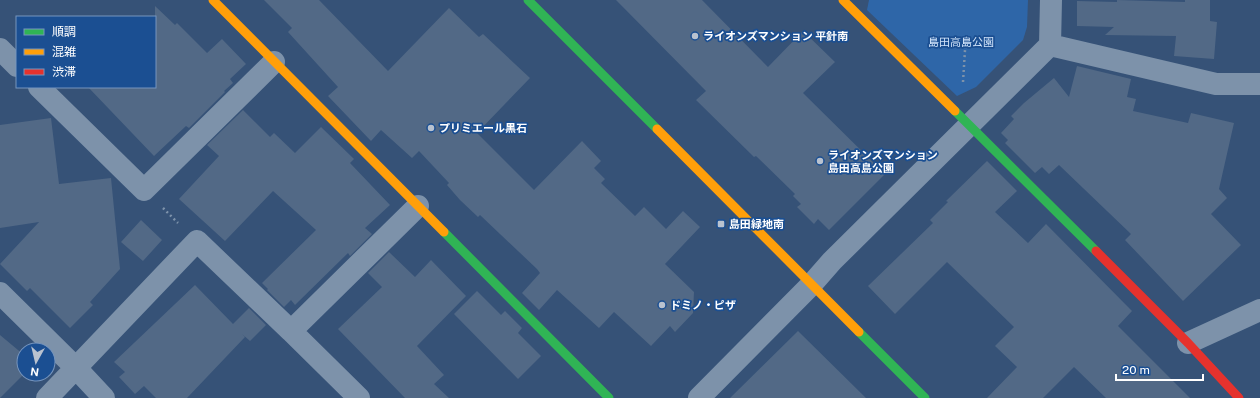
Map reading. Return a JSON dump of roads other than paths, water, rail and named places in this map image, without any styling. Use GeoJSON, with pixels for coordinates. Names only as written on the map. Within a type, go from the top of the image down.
{"type":"FeatureCollection","features":[{"type":"Feature","properties":{"kind":"street"},"geometry":{"type":"LineString","coordinates":[[213,0],[609,398]]}},
{"type":"Feature","properties":{"kind":"street"},"geometry":{"type":"LineString","coordinates":[[528,0],[925,398]]}},
{"type":"Feature","properties":{"kind":"street"},"geometry":{"type":"LineString","coordinates":[[700,398],[811,285],[832,261],[1050,45],[1051,0]]}},
{"type":"Feature","properties":{"kind":"street"},"geometry":{"type":"LineString","coordinates":[[845,1],[1188,343],[1239,398]]}},
{"type":"Feature","properties":{"kind":"street"},"geometry":{"type":"LineString","coordinates":[[1050,45],[1216,84],[1260,84]]}},
{"type":"Feature","properties":{"kind":"street"},"geometry":{"type":"LineString","coordinates":[[0,49],[16,65]]}},
{"type":"Feature","properties":{"kind":"street"},"geometry":{"type":"LineString","coordinates":[[40,88],[144,190],[274,62]]}},
{"type":"Feature","properties":{"kind":"street"},"geometry":{"type":"LineString","coordinates":[[291,331],[418,206]]}},
{"type":"Feature","properties":{"kind":"street"},"geometry":{"type":"LineString","coordinates":[[47,398],[197,241],[358,398]]}},
{"type":"Feature","properties":{"kind":"street"},"geometry":{"type":"LineString","coordinates":[[0,293],[76,368],[104,398]]}},
{"type":"Feature","properties":{"kind":"street"},"geometry":{"type":"LineString","coordinates":[[1188,343],[1260,310]]}},
{"type":"Feature","properties":{"kind":"place","name":"ライオンズマンション 平針南"},"geometry":{"type":"Point","coordinates":[695,36]}},
{"type":"Feature","properties":{"kind":"place","name":"プリミエール黒石"},"geometry":{"type":"Point","coordinates":[431,128]}},
{"type":"Feature","properties":{"kind":"place","name":"ライオンズマンション 島田高島公園"},"geometry":{"type":"Point","coordinates":[820,161]}},
{"type":"Feature","properties":{"kind":"place","name":"島田緑地南"},"geometry":{"type":"Point","coordinates":[721,224]}},
{"type":"Feature","properties":{"kind":"place","name":"ドミノ・ピザ"},"geometry":{"type":"Point","coordinates":[662,305]}},
{"type":"Feature","properties":{"kind":"park label","name":"島田高島公園"},"geometry":{"type":"Point","coordinates":[961,42]}}]}
